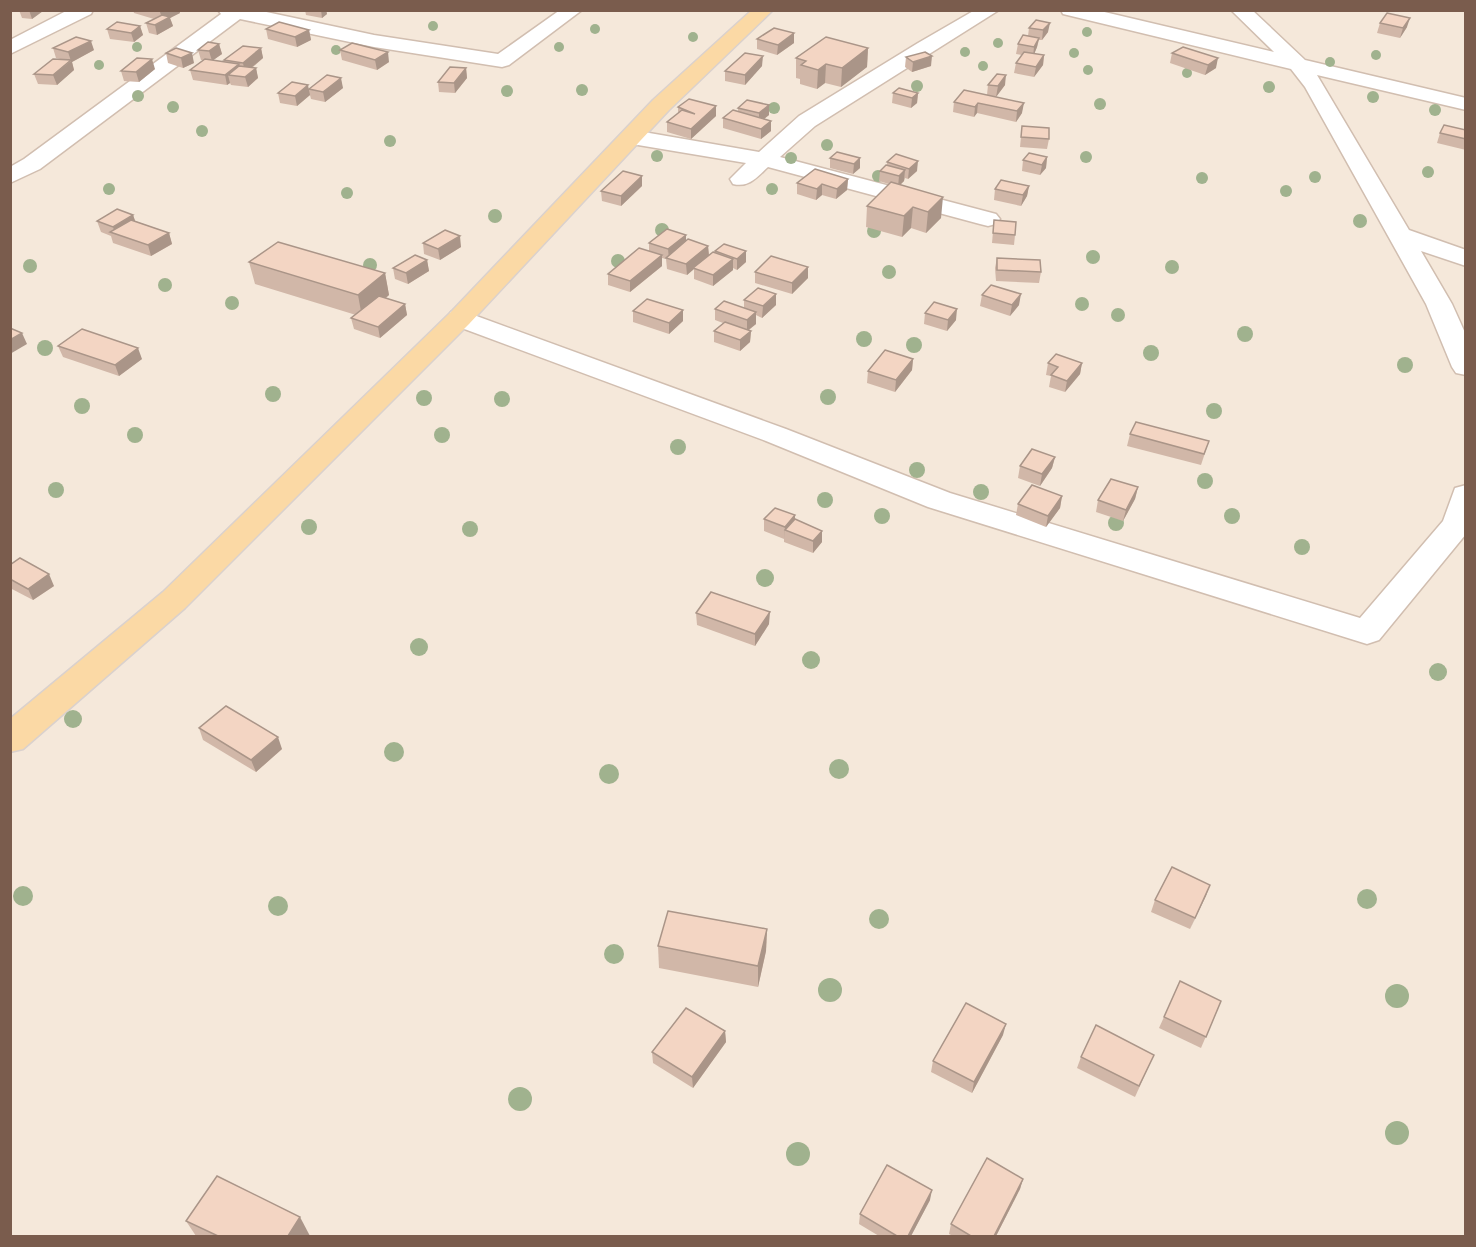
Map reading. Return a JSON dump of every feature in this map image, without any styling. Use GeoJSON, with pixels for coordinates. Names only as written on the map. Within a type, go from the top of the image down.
{"type":"FeatureCollection","features":[{"type":"Feature","properties":{"kind":"main road"},"geometry":{"type":"LineString","coordinates":[[10,739],[174,600],[460,318],[661,105],[764,10]]}},
{"type":"Feature","properties":{"kind":"street"},"geometry":{"type":"LineString","coordinates":[[10,48],[84,10]]}},
{"type":"Feature","properties":{"kind":"street"},"geometry":{"type":"LineString","coordinates":[[10,176],[32,164],[232,11],[363,39],[502,61],[573,10]]}},
{"type":"Feature","properties":{"kind":"street"},"geometry":{"type":"LineString","coordinates":[[741,179],[807,121],[925,47],[990,10]]}},
{"type":"Feature","properties":{"kind":"street"},"geometry":{"type":"LineString","coordinates":[[1070,10],[1466,104]]}},
{"type":"Feature","properties":{"kind":"street"},"geometry":{"type":"LineString","coordinates":[[1240,10],[1300,66],[1315,87],[1439,304],[1466,367]]}},
{"type":"Feature","properties":{"kind":"street"},"geometry":{"type":"LineString","coordinates":[[632,137],[763,159],[988,219]]}},
{"type":"Feature","properties":{"kind":"street"},"geometry":{"type":"LineString","coordinates":[[1400,235],[1466,259]]}},
{"type":"Feature","properties":{"kind":"street"},"geometry":{"type":"LineString","coordinates":[[460,318],[766,431],[939,500],[1367,632],[1457,524],[1466,495]]}},
{"type":"Feature","properties":{"kind":"shaded area"},"geometry":{"type":"Polygon","coordinates":[[[11,11],[1465,11],[1465,1236],[11,1236],[11,11]]]}},
{"type":"Feature","properties":{"kind":"building"},"geometry":{"type":"Polygon","coordinates":[[[1387,13],[1410,18],[1403,28],[1380,23],[1387,13]]]}},
{"type":"Feature","properties":{"kind":"building"},"geometry":{"type":"Polygon","coordinates":[[[162,15],[170,17],[155,25],[146,23],[162,15]]]}},
{"type":"Feature","properties":{"kind":"building"},"geometry":{"type":"Polygon","coordinates":[[[1036,20],[1050,23],[1043,30],[1029,28],[1036,20]]]}},
{"type":"Feature","properties":{"kind":"building"},"geometry":{"type":"Polygon","coordinates":[[[117,22],[140,26],[131,33],[107,29],[117,22]]]}},
{"type":"Feature","properties":{"kind":"building"},"geometry":{"type":"Polygon","coordinates":[[[279,22],[309,30],[295,37],[266,29],[279,22]]]}},
{"type":"Feature","properties":{"kind":"building"},"geometry":{"type":"Polygon","coordinates":[[[774,28],[794,33],[778,45],[757,39],[774,28]]]}},
{"type":"Feature","properties":{"kind":"building"},"geometry":{"type":"Polygon","coordinates":[[[1023,35],[1039,38],[1034,47],[1018,44],[1023,35]]]}},
{"type":"Feature","properties":{"kind":"building"},"geometry":{"type":"Polygon","coordinates":[[[76,37],[91,41],[68,52],[53,48],[76,37]]]}},
{"type":"Feature","properties":{"kind":"building"},"geometry":{"type":"Polygon","coordinates":[[[826,37],[868,48],[842,68],[826,64],[818,70],[801,65],[806,61],[796,58],[826,37]]]}},
{"type":"Feature","properties":{"kind":"building"},"geometry":{"type":"Polygon","coordinates":[[[208,42],[219,44],[209,51],[198,50],[208,42]]]}},
{"type":"Feature","properties":{"kind":"building"},"geometry":{"type":"Polygon","coordinates":[[[352,43],[388,52],[375,60],[340,50],[352,43]]]}},
{"type":"Feature","properties":{"kind":"building"},"geometry":{"type":"Polygon","coordinates":[[[243,46],[261,48],[243,63],[224,60],[243,46]]]}},
{"type":"Feature","properties":{"kind":"building"},"geometry":{"type":"Polygon","coordinates":[[[1183,47],[1218,58],[1208,65],[1172,53],[1183,47]]]}},
{"type":"Feature","properties":{"kind":"building"},"geometry":{"type":"Polygon","coordinates":[[[176,48],[192,53],[181,58],[166,53],[176,48]]]}},
{"type":"Feature","properties":{"kind":"building"},"geometry":{"type":"Polygon","coordinates":[[[925,52],[932,56],[913,62],[906,57],[925,52]]]}},
{"type":"Feature","properties":{"kind":"building"},"geometry":{"type":"Polygon","coordinates":[[[1024,52],[1044,55],[1036,67],[1016,63],[1024,52]]]}},
{"type":"Feature","properties":{"kind":"building"},"geometry":{"type":"Polygon","coordinates":[[[745,53],[763,56],[745,75],[725,71],[745,53]]]}},
{"type":"Feature","properties":{"kind":"building"},"geometry":{"type":"Polygon","coordinates":[[[137,58],[152,59],[136,72],[121,71],[137,58]]]}},
{"type":"Feature","properties":{"kind":"building"},"geometry":{"type":"Polygon","coordinates":[[[53,59],[71,60],[53,75],[34,74],[53,59]]]}},
{"type":"Feature","properties":{"kind":"building"},"geometry":{"type":"Polygon","coordinates":[[[205,59],[239,64],[225,75],[190,70],[205,59]]]}},
{"type":"Feature","properties":{"kind":"building"},"geometry":{"type":"Polygon","coordinates":[[[239,66],[256,68],[245,77],[228,75],[239,66]]]}},
{"type":"Feature","properties":{"kind":"building"},"geometry":{"type":"Polygon","coordinates":[[[450,67],[466,68],[454,83],[438,82],[450,67]]]}},
{"type":"Feature","properties":{"kind":"building"},"geometry":{"type":"Polygon","coordinates":[[[997,74],[1006,75],[998,86],[988,85],[997,74]]]}},
{"type":"Feature","properties":{"kind":"building"},"geometry":{"type":"Polygon","coordinates":[[[327,75],[341,78],[323,92],[309,89],[327,75]]]}},
{"type":"Feature","properties":{"kind":"building"},"geometry":{"type":"Polygon","coordinates":[[[292,82],[308,85],[295,96],[278,93],[292,82]]]}},
{"type":"Feature","properties":{"kind":"building"},"geometry":{"type":"Polygon","coordinates":[[[899,88],[918,93],[912,98],[893,93],[899,88]]]}},
{"type":"Feature","properties":{"kind":"building"},"geometry":{"type":"Polygon","coordinates":[[[964,90],[1024,103],[1017,111],[978,103],[975,107],[954,102],[964,90]]]}},
{"type":"Feature","properties":{"kind":"building"},"geometry":{"type":"Polygon","coordinates":[[[689,99],[716,106],[691,129],[667,122],[682,110],[695,114],[678,107],[689,99]]]}},
{"type":"Feature","properties":{"kind":"building"},"geometry":{"type":"Polygon","coordinates":[[[747,100],[769,105],[759,113],[738,108],[747,100]]]}},
{"type":"Feature","properties":{"kind":"building"},"geometry":{"type":"Polygon","coordinates":[[[733,110],[771,121],[761,129],[723,118],[733,110]]]}},
{"type":"Feature","properties":{"kind":"building"},"geometry":{"type":"Polygon","coordinates":[[[1444,125],[1466,130],[1466,139],[1440,133],[1444,125]]]}},
{"type":"Feature","properties":{"kind":"building"},"geometry":{"type":"Polygon","coordinates":[[[1022,126],[1049,128],[1049,139],[1021,137],[1022,126]]]}},
{"type":"Feature","properties":{"kind":"building"},"geometry":{"type":"Polygon","coordinates":[[[837,152],[860,158],[854,164],[830,158],[837,152]]]}},
{"type":"Feature","properties":{"kind":"building"},"geometry":{"type":"Polygon","coordinates":[[[1029,153],[1047,157],[1042,165],[1023,160],[1029,153]]]}},
{"type":"Feature","properties":{"kind":"building"},"geometry":{"type":"Polygon","coordinates":[[[896,154],[918,161],[909,169],[887,162],[896,154]]]}},
{"type":"Feature","properties":{"kind":"building"},"geometry":{"type":"Polygon","coordinates":[[[886,165],[905,170],[899,176],[880,171],[886,165]]]}},
{"type":"Feature","properties":{"kind":"building"},"geometry":{"type":"Polygon","coordinates":[[[815,169],[848,179],[837,189],[822,184],[817,189],[797,183],[815,169]]]}},
{"type":"Feature","properties":{"kind":"building"},"geometry":{"type":"Polygon","coordinates":[[[623,171],[642,176],[621,196],[601,191],[623,171]]]}},
{"type":"Feature","properties":{"kind":"building"},"geometry":{"type":"Polygon","coordinates":[[[1001,180],[1029,186],[1023,195],[995,189],[1001,180]]]}},
{"type":"Feature","properties":{"kind":"building"},"geometry":{"type":"Polygon","coordinates":[[[891,182],[943,197],[928,212],[913,207],[904,216],[867,206],[891,182]]]}},
{"type":"Feature","properties":{"kind":"building"},"geometry":{"type":"Polygon","coordinates":[[[117,209],[133,215],[113,227],[97,221],[117,209]]]}},
{"type":"Feature","properties":{"kind":"building"},"geometry":{"type":"Polygon","coordinates":[[[131,220],[169,233],[148,245],[110,232],[131,220]]]}},
{"type":"Feature","properties":{"kind":"building"},"geometry":{"type":"Polygon","coordinates":[[[994,220],[1016,222],[1015,235],[993,233],[994,220]]]}},
{"type":"Feature","properties":{"kind":"building"},"geometry":{"type":"Polygon","coordinates":[[[667,229],[686,235],[668,249],[649,243],[667,229]]]}},
{"type":"Feature","properties":{"kind":"building"},"geometry":{"type":"Polygon","coordinates":[[[445,230],[460,236],[438,249],[423,243],[445,230]]]}},
{"type":"Feature","properties":{"kind":"building"},"geometry":{"type":"Polygon","coordinates":[[[688,239],[708,246],[686,264],[666,258],[688,239]]]}},
{"type":"Feature","properties":{"kind":"building"},"geometry":{"type":"Polygon","coordinates":[[[278,242],[385,273],[358,295],[249,262],[278,242]]]}},
{"type":"Feature","properties":{"kind":"building"},"geometry":{"type":"Polygon","coordinates":[[[724,244],[746,251],[737,259],[715,251],[724,244]]]}},
{"type":"Feature","properties":{"kind":"building"},"geometry":{"type":"Polygon","coordinates":[[[639,248],[662,255],[630,281],[608,274],[639,248]]]}},
{"type":"Feature","properties":{"kind":"building"},"geometry":{"type":"Polygon","coordinates":[[[713,252],[733,259],[713,275],[693,268],[713,252]]]}},
{"type":"Feature","properties":{"kind":"building"},"geometry":{"type":"Polygon","coordinates":[[[415,255],[427,260],[406,273],[393,268],[415,255]]]}},
{"type":"Feature","properties":{"kind":"building"},"geometry":{"type":"Polygon","coordinates":[[[771,256],[808,267],[792,283],[755,272],[771,256]]]}},
{"type":"Feature","properties":{"kind":"building"},"geometry":{"type":"Polygon","coordinates":[[[997,258],[1040,260],[1041,272],[997,270],[997,258]]]}},
{"type":"Feature","properties":{"kind":"building"},"geometry":{"type":"Polygon","coordinates":[[[991,285],[1021,294],[1012,305],[982,295],[991,285]]]}},
{"type":"Feature","properties":{"kind":"building"},"geometry":{"type":"Polygon","coordinates":[[[758,288],[776,294],[763,306],[744,300],[758,288]]]}},
{"type":"Feature","properties":{"kind":"building"},"geometry":{"type":"Polygon","coordinates":[[[379,296],[405,304],[378,327],[351,318],[379,296]]]}},
{"type":"Feature","properties":{"kind":"building"},"geometry":{"type":"Polygon","coordinates":[[[647,299],[683,310],[669,323],[633,311],[647,299]]]}},
{"type":"Feature","properties":{"kind":"building"},"geometry":{"type":"Polygon","coordinates":[[[724,301],[756,312],[747,320],[715,309],[724,301]]]}},
{"type":"Feature","properties":{"kind":"building"},"geometry":{"type":"Polygon","coordinates":[[[934,302],[957,309],[948,320],[925,313],[934,302]]]}},
{"type":"Feature","properties":{"kind":"building"},"geometry":{"type":"Polygon","coordinates":[[[725,322],[751,331],[740,340],[714,331],[725,322]]]}},
{"type":"Feature","properties":{"kind":"building"},"geometry":{"type":"Polygon","coordinates":[[[10,328],[22,333],[10,340],[10,328]]]}},
{"type":"Feature","properties":{"kind":"building"},"geometry":{"type":"Polygon","coordinates":[[[82,329],[138,348],[115,365],[58,346],[82,329]]]}},
{"type":"Feature","properties":{"kind":"building"},"geometry":{"type":"Polygon","coordinates":[[[885,350],[913,359],[896,380],[868,371],[885,350]]]}},
{"type":"Feature","properties":{"kind":"building"},"geometry":{"type":"Polygon","coordinates":[[[1056,354],[1082,363],[1067,381],[1051,375],[1058,367],[1048,363],[1056,354]]]}},
{"type":"Feature","properties":{"kind":"building"},"geometry":{"type":"Polygon","coordinates":[[[1136,422],[1209,441],[1204,454],[1130,434],[1136,422]]]}},
{"type":"Feature","properties":{"kind":"building"},"geometry":{"type":"Polygon","coordinates":[[[1032,449],[1055,457],[1042,474],[1020,466],[1032,449]]]}},
{"type":"Feature","properties":{"kind":"building"},"geometry":{"type":"Polygon","coordinates":[[[1111,479],[1138,487],[1126,510],[1098,500],[1111,479]]]}},
{"type":"Feature","properties":{"kind":"building"},"geometry":{"type":"Polygon","coordinates":[[[1032,485],[1062,496],[1048,516],[1018,504],[1032,485]]]}},
{"type":"Feature","properties":{"kind":"building"},"geometry":{"type":"Polygon","coordinates":[[[775,508],[795,515],[785,527],[764,519],[775,508]]]}},
{"type":"Feature","properties":{"kind":"building"},"geometry":{"type":"Polygon","coordinates":[[[795,519],[822,531],[813,541],[785,530],[795,519]]]}},
{"type":"Feature","properties":{"kind":"building"},"geometry":{"type":"Polygon","coordinates":[[[20,558],[49,574],[28,589],[10,579],[10,565],[20,558]]]}},
{"type":"Feature","properties":{"kind":"building"},"geometry":{"type":"Polygon","coordinates":[[[711,592],[770,612],[755,634],[696,613],[711,592]]]}},
{"type":"Feature","properties":{"kind":"building"},"geometry":{"type":"Polygon","coordinates":[[[226,706],[278,737],[251,760],[199,728],[226,706]]]}},
{"type":"Feature","properties":{"kind":"building"},"geometry":{"type":"Polygon","coordinates":[[[1172,867],[1210,885],[1195,918],[1155,900],[1172,867]]]}},
{"type":"Feature","properties":{"kind":"building"},"geometry":{"type":"Polygon","coordinates":[[[668,911],[767,929],[758,966],[658,946],[668,911]]]}},
{"type":"Feature","properties":{"kind":"building"},"geometry":{"type":"Polygon","coordinates":[[[1180,981],[1221,1001],[1206,1037],[1164,1017],[1180,981]]]}},
{"type":"Feature","properties":{"kind":"building"},"geometry":{"type":"Polygon","coordinates":[[[966,1003],[1006,1024],[974,1082],[933,1061],[966,1003]]]}},
{"type":"Feature","properties":{"kind":"building"},"geometry":{"type":"Polygon","coordinates":[[[686,1008],[725,1031],[692,1077],[652,1052],[686,1008]]]}},
{"type":"Feature","properties":{"kind":"building"},"geometry":{"type":"Polygon","coordinates":[[[1096,1025],[1154,1055],[1139,1086],[1081,1057],[1096,1025]]]}},
{"type":"Feature","properties":{"kind":"building"},"geometry":{"type":"Polygon","coordinates":[[[987,1158],[1023,1179],[994,1236],[971,1236],[951,1224],[987,1158]]]}},
{"type":"Feature","properties":{"kind":"building"},"geometry":{"type":"Polygon","coordinates":[[[887,1165],[932,1190],[908,1236],[897,1236],[860,1214],[887,1165]]]}},
{"type":"Feature","properties":{"kind":"building"},"geometry":{"type":"Polygon","coordinates":[[[217,1176],[300,1217],[288,1236],[218,1236],[186,1221],[217,1176]]]}}]}
